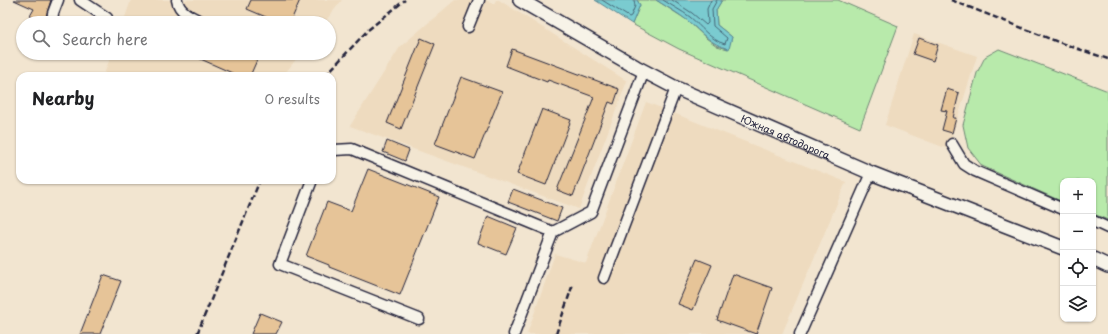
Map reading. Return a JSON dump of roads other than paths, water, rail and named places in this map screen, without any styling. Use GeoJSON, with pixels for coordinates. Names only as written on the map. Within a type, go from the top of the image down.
{"type":"FeatureCollection","features":[{"type":"Feature","properties":{"kind":"main road","name":"Южная автодорога"},"geometry":{"type":"LineString","coordinates":[[520,0],[676,88],[872,173],[1060,247]]}},
{"type":"Feature","properties":{"kind":"main road"},"geometry":{"type":"LineString","coordinates":[[1096,260],[1108,266]]}},
{"type":"Feature","properties":{"kind":"street"},"geometry":{"type":"LineString","coordinates":[[53,16],[58,0]]}},
{"type":"Feature","properties":{"kind":"street"},"geometry":{"type":"LineString","coordinates":[[80,0],[104,16]]}},
{"type":"Feature","properties":{"kind":"street"},"geometry":{"type":"LineString","coordinates":[[177,0],[177,3],[186,14],[190,16]]}},
{"type":"Feature","properties":{"kind":"street"},"geometry":{"type":"LineString","coordinates":[[468,27],[479,0]]}},
{"type":"Feature","properties":{"kind":"street"},"geometry":{"type":"LineString","coordinates":[[514,334],[552,232],[591,212],[644,71]]}},
{"type":"Feature","properties":{"kind":"street"},"geometry":{"type":"LineString","coordinates":[[604,278],[676,88]]}},
{"type":"Feature","properties":{"kind":"street"},"geometry":{"type":"LineString","coordinates":[[952,144],[964,164],[975,171],[1060,207]]}},
{"type":"Feature","properties":{"kind":"street"},"geometry":{"type":"LineString","coordinates":[[336,150],[352,149],[552,232]]}},
{"type":"Feature","properties":{"kind":"street"},"geometry":{"type":"LineString","coordinates":[[800,334],[872,173]]}},
{"type":"Feature","properties":{"kind":"street"},"geometry":{"type":"LineString","coordinates":[[310,184],[280,264],[419,319]]}},
{"type":"Feature","properties":{"kind":"street"},"geometry":{"type":"LineString","coordinates":[[1096,222],[1108,228]]}},
{"type":"Feature","properties":{"kind":"water"},"geometry":{"type":"Polygon","coordinates":[[[595,0],[637,0],[640,5],[632,24],[595,0]]]}},
{"type":"Feature","properties":{"kind":"water"},"geometry":{"type":"Polygon","coordinates":[[[656,0],[722,0],[716,10],[717,25],[732,37],[729,49],[711,41],[684,18],[656,0]]]}},
{"type":"Feature","properties":{"kind":"railway"},"geometry":{"type":"LineString","coordinates":[[329,72],[368,30],[405,0]]}},
{"type":"Feature","properties":{"kind":"railway"},"geometry":{"type":"LineString","coordinates":[[951,0],[1058,42],[1108,59]]}},
{"type":"Feature","properties":{"kind":"railway"},"geometry":{"type":"LineString","coordinates":[[197,334],[258,184]]}},
{"type":"Feature","properties":{"kind":"railway"},"geometry":{"type":"LineString","coordinates":[[556,334],[573,284]]}}]}
